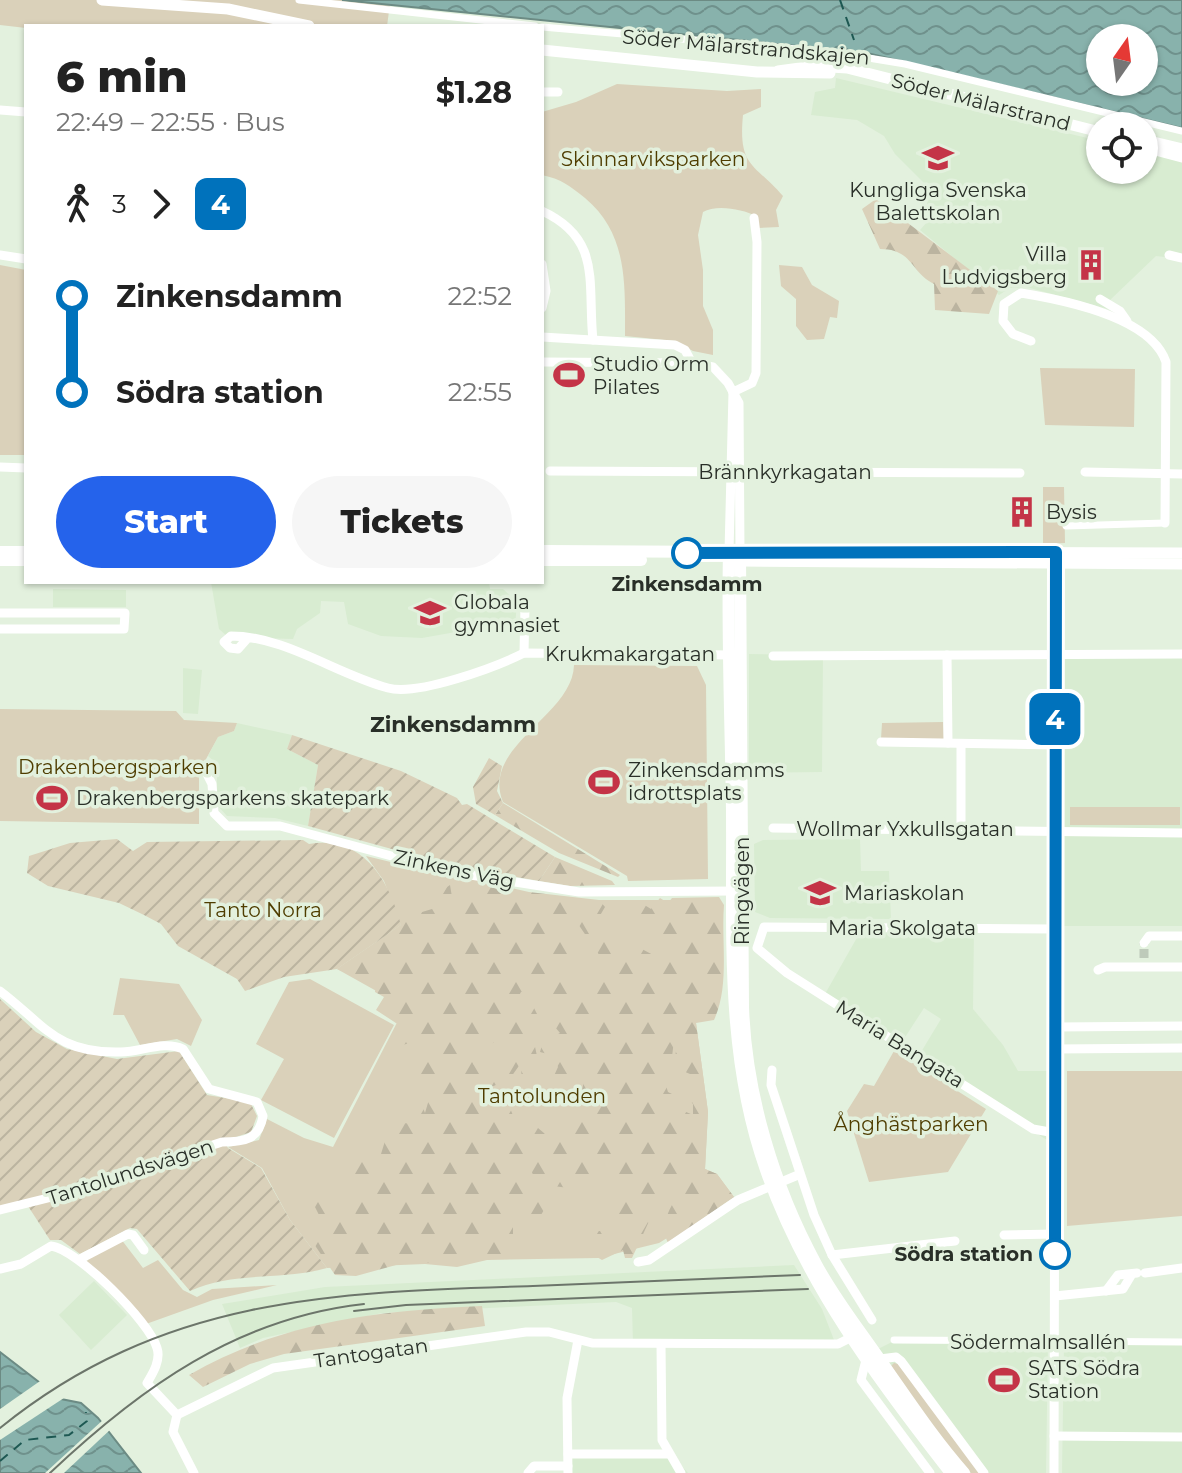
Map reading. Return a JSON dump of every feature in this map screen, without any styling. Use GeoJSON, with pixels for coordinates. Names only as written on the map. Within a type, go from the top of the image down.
{"type":"FeatureCollection","features":[{"type":"Feature","properties":{"kind":"main road"},"geometry":{"type":"LineString","coordinates":[[544,551],[735,557]]}},
{"type":"Feature","properties":{"kind":"main road"},"geometry":{"type":"LineString","coordinates":[[0,552],[24,552]]}},
{"type":"Feature","properties":{"kind":"main road"},"geometry":{"type":"LineString","coordinates":[[544,560],[735,557]]}},
{"type":"Feature","properties":{"kind":"main road","name":"Ringvägen"},"geometry":{"type":"LineString","coordinates":[[735,557],[741,1077],[776,1184],[810,1270],[951,1473]]}},
{"type":"Feature","properties":{"kind":"main road"},"geometry":{"type":"LineString","coordinates":[[0,560],[24,560]]}},
{"type":"Feature","properties":{"kind":"main road","name":"Ringvägen"},"geometry":{"type":"LineString","coordinates":[[874,1358],[964,1473]]}},
{"type":"Feature","properties":{"kind":"street"},"geometry":{"type":"LineString","coordinates":[[102,0],[195,5],[298,24]]}},
{"type":"Feature","properties":{"kind":"street"},"geometry":{"type":"LineString","coordinates":[[299,0],[517,24]]}},
{"type":"Feature","properties":{"kind":"street","name":"Söder Mälarstrandskajen"},"geometry":{"type":"LineString","coordinates":[[544,27],[832,52],[891,62],[1182,131]]}},
{"type":"Feature","properties":{"kind":"street","name":"Söder Mälarstrand"},"geometry":{"type":"LineString","coordinates":[[544,50],[778,71],[815,66],[863,73],[1086,129]]}},
{"type":"Feature","properties":{"kind":"street"},"geometry":{"type":"LineString","coordinates":[[544,92],[558,92]]}},
{"type":"Feature","properties":{"kind":"street"},"geometry":{"type":"LineString","coordinates":[[0,110],[24,112]]}},
{"type":"Feature","properties":{"kind":"street"},"geometry":{"type":"LineString","coordinates":[[1158,143],[1182,149]]}},
{"type":"Feature","properties":{"kind":"street"},"geometry":{"type":"LineString","coordinates":[[1158,151],[1182,157]]}},
{"type":"Feature","properties":{"kind":"street"},"geometry":{"type":"LineString","coordinates":[[544,212],[565,225],[586,250],[593,340]]}},
{"type":"Feature","properties":{"kind":"street"},"geometry":{"type":"LineString","coordinates":[[733,392],[752,383],[756,373],[754,218]]}},
{"type":"Feature","properties":{"kind":"street"},"geometry":{"type":"LineString","coordinates":[[0,255],[24,259]]}},
{"type":"Feature","properties":{"kind":"street"},"geometry":{"type":"LineString","coordinates":[[1169,255],[1182,258]]}},
{"type":"Feature","properties":{"kind":"street"},"geometry":{"type":"LineString","coordinates":[[544,278],[544,300]]}},
{"type":"Feature","properties":{"kind":"street"},"geometry":{"type":"LineString","coordinates":[[1031,341],[1013,334],[1003,321],[1004,304],[1021,293],[1127,321]]}},
{"type":"Feature","properties":{"kind":"street"},"geometry":{"type":"LineString","coordinates":[[1066,526],[1165,523],[1166,362],[1156,345],[1127,321],[1120,311],[1100,299]]}},
{"type":"Feature","properties":{"kind":"street"},"geometry":{"type":"LineString","coordinates":[[544,337],[675,345],[685,350],[692,363],[544,362]]}},
{"type":"Feature","properties":{"kind":"street","name":"Ringvägen"},"geometry":{"type":"LineString","coordinates":[[692,363],[705,364],[719,372],[739,403],[734,472],[735,557]]}},
{"type":"Feature","properties":{"kind":"street"},"geometry":{"type":"LineString","coordinates":[[0,467],[24,468]]}},
{"type":"Feature","properties":{"kind":"street","name":"Brännkyrkagatan"},"geometry":{"type":"LineString","coordinates":[[550,471],[1020,473]]}},
{"type":"Feature","properties":{"kind":"street"},"geometry":{"type":"LineString","coordinates":[[1085,472],[1182,474]]}},
{"type":"Feature","properties":{"kind":"street"},"geometry":{"type":"LineString","coordinates":[[735,557],[1056,557],[1182,553]]}},
{"type":"Feature","properties":{"kind":"street"},"geometry":{"type":"LineString","coordinates":[[1056,557],[1182,564]]}},
{"type":"Feature","properties":{"kind":"street"},"geometry":{"type":"LineString","coordinates":[[1054,1473],[1056,557]]}},
{"type":"Feature","properties":{"kind":"street"},"geometry":{"type":"LineString","coordinates":[[524,653],[525,606]]}},
{"type":"Feature","properties":{"kind":"street"},"geometry":{"type":"LineString","coordinates":[[0,613],[125,613],[124,629],[0,629]]}},
{"type":"Feature","properties":{"kind":"street","name":"Krukmakargatan"},"geometry":{"type":"LineString","coordinates":[[246,640],[273,643],[396,689],[420,687],[506,662],[524,653],[736,655]]}},
{"type":"Feature","properties":{"kind":"street"},"geometry":{"type":"LineString","coordinates":[[773,656],[1182,654]]}},
{"type":"Feature","properties":{"kind":"street"},"geometry":{"type":"LineString","coordinates":[[947,655],[948,743]]}},
{"type":"Feature","properties":{"kind":"street"},"geometry":{"type":"LineString","coordinates":[[881,742],[1056,745]]}},
{"type":"Feature","properties":{"kind":"street"},"geometry":{"type":"LineString","coordinates":[[961,745],[961,829]]}},
{"type":"Feature","properties":{"kind":"street","name":"Zinkens Väg"},"geometry":{"type":"LineString","coordinates":[[207,774],[212,784],[214,813],[227,826],[280,826],[451,872],[579,892],[738,891]]}},
{"type":"Feature","properties":{"kind":"street","name":"Wollmar Yxkullsgatan"},"geometry":{"type":"LineString","coordinates":[[773,828],[1182,833]]}},
{"type":"Feature","properties":{"kind":"street","name":"Maria Skolgata"},"geometry":{"type":"LineString","coordinates":[[757,941],[764,927],[1055,929]]}},
{"type":"Feature","properties":{"kind":"street"},"geometry":{"type":"LineString","coordinates":[[1144,943],[1149,936],[1182,936]]}},
{"type":"Feature","properties":{"kind":"street","name":"Maria Bangata"},"geometry":{"type":"LineString","coordinates":[[757,941],[759,953],[787,973],[1033,1129],[1055,1133]]}},
{"type":"Feature","properties":{"kind":"street"},"geometry":{"type":"LineString","coordinates":[[1098,970],[1144,962],[1182,967]]}},
{"type":"Feature","properties":{"kind":"street","name":"Tantolundsvägen"},"geometry":{"type":"LineString","coordinates":[[0,991],[37,1026],[65,1043],[117,1053],[163,1046],[183,1049],[209,1089],[257,1102],[263,1116],[257,1134],[250,1139],[222,1142],[60,1195],[0,1210]]}},
{"type":"Feature","properties":{"kind":"street"},"geometry":{"type":"LineString","coordinates":[[1056,1027],[1182,1026]]}},
{"type":"Feature","properties":{"kind":"street"},"geometry":{"type":"LineString","coordinates":[[1056,1049],[1182,1048]]}},
{"type":"Feature","properties":{"kind":"street"},"geometry":{"type":"LineString","coordinates":[[772,1070],[771,1085],[798,1175],[832,1255],[872,1320]]}},
{"type":"Feature","properties":{"kind":"street"},"geometry":{"type":"LineString","coordinates":[[638,1262],[649,1260],[738,1200],[798,1175]]}},
{"type":"Feature","properties":{"kind":"street"},"geometry":{"type":"LineString","coordinates":[[80,1259],[128,1234],[133,1235],[144,1250]]}},
{"type":"Feature","properties":{"kind":"street"},"geometry":{"type":"LineString","coordinates":[[1004,1235],[1055,1234]]}},
{"type":"Feature","properties":{"kind":"street"},"geometry":{"type":"LineString","coordinates":[[832,1255],[955,1241]]}},
{"type":"Feature","properties":{"kind":"street"},"geometry":{"type":"LineString","coordinates":[[0,1269],[21,1264],[51,1246],[72,1252],[143,1324],[158,1349],[157,1360],[147,1383],[177,1415],[173,1432],[194,1473]]}},
{"type":"Feature","properties":{"kind":"street"},"geometry":{"type":"LineString","coordinates":[[1106,1291],[1118,1275],[1182,1268]]}},
{"type":"Feature","properties":{"kind":"street"},"geometry":{"type":"LineString","coordinates":[[1055,1296],[1123,1289],[1138,1273]]}},
{"type":"Feature","properties":{"kind":"street","name":"Tantogatan"},"geometry":{"type":"LineString","coordinates":[[177,1415],[255,1373],[289,1364],[526,1332],[549,1332],[578,1340],[661,1344],[838,1344],[857,1334]]}},
{"type":"Feature","properties":{"kind":"street"},"geometry":{"type":"LineString","coordinates":[[528,1473],[534,1466],[568,1470],[567,1398],[578,1340]]}},
{"type":"Feature","properties":{"kind":"street","name":"Södermalmsallén"},"geometry":{"type":"LineString","coordinates":[[894,1340],[1182,1342]]}},
{"type":"Feature","properties":{"kind":"street"},"geometry":{"type":"LineString","coordinates":[[661,1344],[661,1434],[667,1454],[681,1473]]}},
{"type":"Feature","properties":{"kind":"street","name":"Ringvägen"},"geometry":{"type":"LineString","coordinates":[[874,1358],[896,1357],[901,1361],[984,1473]]}},
{"type":"Feature","properties":{"kind":"street"},"geometry":{"type":"LineString","coordinates":[[874,1358],[861,1380],[930,1473]]}},
{"type":"Feature","properties":{"kind":"street"},"geometry":{"type":"LineString","coordinates":[[1054,1436],[1182,1437]]}},
{"type":"Feature","properties":{"kind":"street"},"geometry":{"type":"LineString","coordinates":[[568,1454],[667,1454]]}},
{"type":"Feature","properties":{"kind":"shaded area"},"geometry":{"type":"Polygon","coordinates":[[[836,78],[1086,138],[1086,184],[1158,184],[1158,156],[1182,162],[1182,259],[1156,256],[1109,301],[1112,310],[1026,287],[1010,288],[999,295],[920,230],[935,213],[927,204],[928,187],[895,154],[884,136],[857,120],[811,115],[815,92],[835,88],[836,78]]]}},
{"type":"Feature","properties":{"kind":"shaded area","name":"Globala gymnasiet"},"geometry":{"type":"Polygon","coordinates":[[[211,584],[489,584],[490,589],[503,589],[517,602],[515,627],[484,627],[422,638],[381,636],[348,624],[344,602],[321,601],[320,613],[297,629],[293,639],[228,637],[219,629],[211,584]]]}},
{"type":"Feature","properties":{"kind":"shaded area"},"geometry":{"type":"Polygon","coordinates":[[[53,589],[126,590],[126,607],[53,607],[53,589]]]}},
{"type":"Feature","properties":{"kind":"shaded area"},"geometry":{"type":"Polygon","coordinates":[[[749,654],[823,655],[822,772],[749,773],[749,654]]]}},
{"type":"Feature","properties":{"kind":"shaded area"},"geometry":{"type":"Polygon","coordinates":[[[1182,655],[1182,926],[1063,926],[1063,656],[1182,655]]]}},
{"type":"Feature","properties":{"kind":"shaded area"},"geometry":{"type":"Polygon","coordinates":[[[183,668],[202,670],[198,714],[183,713],[183,668]]]}},
{"type":"Feature","properties":{"kind":"shaded area"},"geometry":{"type":"Polygon","coordinates":[[[237,723],[292,735],[287,749],[318,765],[308,826],[275,818],[227,816],[217,805],[217,764],[208,756],[218,737],[234,731],[237,723]]]}},
{"type":"Feature","properties":{"kind":"shaded area","name":"Mariaskolan"},"geometry":{"type":"Polygon","coordinates":[[[860,839],[861,871],[889,871],[891,919],[770,918],[755,912],[754,844],[763,840],[860,839]]]}},
{"type":"Feature","properties":{"kind":"shaded area"},"geometry":{"type":"Polygon","coordinates":[[[863,927],[974,927],[973,1009],[1003,1045],[1018,1071],[1050,1071],[1050,1142],[918,1057],[941,1019],[924,1008],[900,1045],[825,994],[863,927]]]}},
{"type":"Feature","properties":{"kind":"shaded area"},"geometry":{"type":"Polygon","coordinates":[[[794,1265],[822,1309],[836,1345],[633,1344],[632,1308],[616,1302],[382,1313],[263,1338],[240,1348],[222,1304],[325,1287],[794,1265]]]}},
{"type":"Feature","properties":{"kind":"shaded area"},"geometry":{"type":"Polygon","coordinates":[[[94,1281],[127,1315],[91,1350],[59,1315],[94,1281]]]}},
{"type":"Feature","properties":{"kind":"shaded area"},"geometry":{"type":"Polygon","coordinates":[[[892,1342],[1048,1342],[1046,1473],[980,1473],[878,1349],[892,1342]]]}},
{"type":"Feature","properties":{"kind":"shaded area"},"geometry":{"type":"Polygon","coordinates":[[[1182,1342],[1182,1473],[1062,1473],[1064,1343],[1182,1342]]]}},
{"type":"Feature","properties":{"kind":"shaded area"},"geometry":{"type":"Polygon","coordinates":[[[670,1453],[688,1473],[568,1473],[568,1454],[670,1453]]]}},
{"type":"Feature","properties":{"kind":"green space"},"geometry":{"type":"Polygon","coordinates":[[[0,0],[342,0],[390,4],[387,24],[24,24],[24,28],[0,25],[0,0]]]}},
{"type":"Feature","properties":{"kind":"green space","name":"Skinnarviksparken"},"geometry":{"type":"Polygon","coordinates":[[[617,84],[727,91],[761,89],[761,107],[743,115],[743,145],[750,163],[783,196],[776,210],[779,227],[758,228],[756,216],[744,211],[715,208],[703,212],[698,235],[703,270],[703,306],[713,330],[713,355],[693,351],[675,341],[625,336],[624,279],[617,244],[609,227],[580,194],[560,181],[544,176],[544,111],[576,102],[617,84]]]}},
{"type":"Feature","properties":{"kind":"green space"},"geometry":{"type":"Polygon","coordinates":[[[876,199],[998,291],[989,314],[935,310],[934,284],[899,253],[880,249],[862,209],[876,199]]]}},
{"type":"Feature","properties":{"kind":"green space"},"geometry":{"type":"Polygon","coordinates":[[[0,265],[24,270],[24,455],[0,455],[0,265]]]}},
{"type":"Feature","properties":{"kind":"green space"},"geometry":{"type":"Polygon","coordinates":[[[779,265],[802,267],[812,285],[839,301],[837,318],[830,317],[824,339],[807,340],[796,326],[796,299],[781,286],[779,265]]]}},
{"type":"Feature","properties":{"kind":"green space"},"geometry":{"type":"Polygon","coordinates":[[[1040,368],[1135,369],[1134,427],[1045,425],[1040,368]]]}},
{"type":"Feature","properties":{"kind":"green space"},"geometry":{"type":"Polygon","coordinates":[[[1043,487],[1064,487],[1065,543],[1043,544],[1043,487]]]}},
{"type":"Feature","properties":{"kind":"green space","name":"Zinkensdamms idrottsplats"},"geometry":{"type":"Polygon","coordinates":[[[574,665],[697,666],[706,685],[708,879],[628,881],[627,876],[503,802],[499,782],[504,764],[515,747],[559,700],[570,683],[574,665]]]}},
{"type":"Feature","properties":{"kind":"green space","name":"Drakenbergsparken"},"geometry":{"type":"Polygon","coordinates":[[[0,709],[176,711],[184,720],[237,723],[234,731],[218,737],[199,772],[199,824],[0,821],[0,709]]]}},
{"type":"Feature","properties":{"kind":"green space"},"geometry":{"type":"Polygon","coordinates":[[[943,722],[944,739],[881,739],[882,723],[943,722]]]}},
{"type":"Feature","properties":{"kind":"green space"},"geometry":{"type":"Polygon","coordinates":[[[292,735],[401,771],[457,798],[462,805],[467,804],[555,857],[539,881],[450,865],[308,826],[318,765],[287,749],[292,735]]]}},
{"type":"Feature","properties":{"kind":"green space"},"geometry":{"type":"Polygon","coordinates":[[[489,758],[502,766],[497,791],[503,803],[495,815],[476,804],[473,787],[489,758]]]}},
{"type":"Feature","properties":{"kind":"green space"},"geometry":{"type":"Polygon","coordinates":[[[503,803],[620,875],[618,877],[559,853],[495,815],[503,803]]]}},
{"type":"Feature","properties":{"kind":"green space"},"geometry":{"type":"Polygon","coordinates":[[[1070,807],[1180,807],[1180,825],[1070,825],[1070,807]]]}},
{"type":"Feature","properties":{"kind":"green space","name":"Tanto Norra"},"geometry":{"type":"Polygon","coordinates":[[[117,839],[133,851],[147,842],[303,840],[309,844],[328,843],[344,847],[359,854],[381,877],[401,925],[337,969],[284,977],[245,991],[237,979],[178,946],[161,924],[119,903],[48,886],[27,873],[29,856],[70,843],[117,839]]]}},
{"type":"Feature","properties":{"kind":"green space","name":"Tantolunden"},"geometry":{"type":"Polygon","coordinates":[[[366,856],[510,891],[577,900],[719,900],[696,1023],[708,1112],[705,1169],[717,1174],[734,1197],[659,1243],[598,1258],[487,1260],[457,1267],[425,1264],[327,1268],[290,1220],[262,1168],[228,1147],[259,1140],[267,1119],[304,1138],[333,1147],[405,1007],[337,969],[401,925],[384,881],[366,856]]]}},
{"type":"Feature","properties":{"kind":"green space"},"geometry":{"type":"Polygon","coordinates":[[[555,857],[615,885],[570,886],[539,881],[555,857]]]}},
{"type":"Feature","properties":{"kind":"green space","name":"Tantolunden"},"geometry":{"type":"Polygon","coordinates":[[[464,877],[529,892],[599,900],[605,907],[595,924],[655,956],[666,936],[625,908],[638,901],[651,909],[660,898],[668,903],[672,898],[719,897],[724,905],[722,993],[714,1020],[696,1023],[708,1112],[705,1169],[717,1174],[734,1197],[668,1243],[666,1218],[687,1181],[679,1179],[670,1200],[657,1204],[632,1258],[625,1258],[623,1250],[602,1260],[590,1253],[582,1239],[589,1232],[600,1231],[609,1246],[614,1240],[622,1242],[637,1225],[630,1216],[620,1232],[612,1233],[605,1206],[618,1203],[620,1197],[611,1191],[618,1175],[607,1172],[608,1163],[603,1159],[593,1169],[588,1191],[571,1200],[569,1188],[537,1184],[531,1170],[527,1177],[532,1196],[547,1202],[546,1206],[532,1231],[523,1233],[520,1208],[513,1202],[513,1248],[508,1253],[483,1259],[463,1254],[458,1264],[407,1262],[356,1276],[335,1275],[314,1244],[321,1219],[312,1201],[321,1197],[325,1207],[347,1221],[349,1232],[355,1222],[356,1195],[363,1190],[358,1186],[356,1175],[346,1170],[345,1158],[351,1152],[346,1143],[349,1136],[362,1142],[365,1137],[375,1143],[369,1149],[363,1147],[358,1156],[371,1160],[381,1154],[385,1141],[392,1146],[397,1142],[396,1132],[402,1123],[418,1124],[413,1101],[421,1103],[425,1113],[432,1089],[426,1085],[420,1094],[414,1092],[421,1066],[417,1060],[430,1048],[417,1041],[388,1049],[399,1025],[376,1010],[384,997],[375,992],[376,979],[368,983],[337,969],[401,925],[399,919],[432,909],[450,885],[453,903],[462,902],[458,882],[464,877]],[[576,921],[570,932],[562,937],[569,943],[570,977],[575,980],[596,974],[602,959],[576,921]],[[534,990],[521,992],[516,1001],[511,999],[507,1004],[520,1011],[526,1005],[534,1008],[538,1016],[548,1018],[545,1027],[531,1028],[537,1056],[532,1063],[533,1084],[527,1089],[522,1088],[521,1063],[511,1077],[500,1061],[514,1056],[510,1051],[514,1044],[498,1038],[473,1064],[481,1069],[497,1070],[498,1084],[478,1093],[493,1103],[502,1088],[516,1123],[528,1127],[532,1138],[538,1128],[551,1139],[551,1133],[559,1130],[557,1127],[563,1122],[572,1124],[574,1114],[585,1117],[587,1109],[581,1095],[584,1081],[571,1081],[569,1098],[550,1096],[549,1088],[561,1084],[553,1078],[558,1067],[552,1055],[540,1052],[543,1042],[560,1033],[555,1027],[557,1009],[543,1008],[543,996],[534,990]],[[675,1032],[671,1065],[661,1070],[668,1092],[680,1098],[677,1108],[693,1115],[693,1104],[687,1097],[690,1074],[683,1071],[675,1057],[679,1034],[675,1032]]]}},
{"type":"Feature","properties":{"kind":"green space"},"geometry":{"type":"Polygon","coordinates":[[[120,978],[179,984],[202,1020],[191,1046],[177,1039],[140,1045],[124,1015],[113,1015],[120,978]]]}},
{"type":"Feature","properties":{"kind":"green space"},"geometry":{"type":"Polygon","coordinates":[[[310,979],[394,1025],[334,1138],[261,1100],[284,1059],[256,1044],[289,982],[310,979]]]}},
{"type":"Feature","properties":{"kind":"green space"},"geometry":{"type":"Polygon","coordinates":[[[0,999],[36,1032],[67,1049],[117,1059],[179,1051],[207,1095],[250,1102],[257,1116],[251,1132],[224,1141],[228,1148],[261,1168],[290,1220],[327,1268],[240,1278],[190,1291],[137,1229],[130,1228],[80,1254],[61,1240],[50,1240],[26,1203],[0,1207],[0,999]]]}},
{"type":"Feature","properties":{"kind":"green space","name":"Ånghästparken"},"geometry":{"type":"Polygon","coordinates":[[[894,1051],[986,1109],[948,1172],[869,1182],[847,1111],[864,1084],[874,1086],[894,1051]]]}},
{"type":"Feature","properties":{"kind":"green space"},"geometry":{"type":"Polygon","coordinates":[[[1067,1071],[1182,1071],[1182,1216],[1067,1226],[1067,1071]]]}},
{"type":"Feature","properties":{"kind":"green space"},"geometry":{"type":"Polygon","coordinates":[[[121,1239],[143,1268],[158,1260],[183,1290],[197,1297],[212,1289],[277,1285],[213,1300],[146,1324],[87,1263],[88,1256],[121,1239]]]}},
{"type":"Feature","properties":{"kind":"green space"},"geometry":{"type":"Polygon","coordinates":[[[482,1306],[485,1326],[284,1354],[250,1364],[203,1387],[189,1375],[260,1342],[331,1322],[404,1311],[482,1306]]]}},
{"type":"Feature","properties":{"kind":"green space"},"geometry":{"type":"Polygon","coordinates":[[[898,1364],[980,1473],[971,1473],[938,1434],[891,1366],[898,1364]]]}},
{"type":"Feature","properties":{"kind":"water"},"geometry":{"type":"Polygon","coordinates":[[[342,0],[1182,0],[1182,128],[1158,122],[1158,112],[1115,112],[867,53],[342,0]]]}},
{"type":"Feature","properties":{"kind":"water"},"geometry":{"type":"Polygon","coordinates":[[[0,1352],[61,1399],[81,1403],[98,1418],[141,1473],[0,1473],[0,1352]]]}},
{"type":"Feature","properties":{"kind":"pier"},"geometry":{"type":"Polygon","coordinates":[[[43,1379],[67,1396],[0,1440],[0,1409],[43,1379]]]}},
{"type":"Feature","properties":{"kind":"pier"},"geometry":{"type":"Polygon","coordinates":[[[104,1419],[112,1428],[64,1473],[45,1473],[104,1419]]]}},
{"type":"Feature","properties":{"kind":"ferry route"},"geometry":{"type":"LineString","coordinates":[[840,0],[854,40]]}},
{"type":"Feature","properties":{"kind":"ferry route"},"geometry":{"type":"LineString","coordinates":[[0,1461],[25,1440],[69,1435],[87,1421],[86,1412]]}},
{"type":"Feature","properties":{"kind":"tunnel"},"geometry":{"type":"LineString","coordinates":[[1144,943],[1144,958]]}},
{"type":"Feature","properties":{"kind":"railway"},"geometry":{"type":"LineString","coordinates":[[0,1428],[62,1384],[124,1351],[188,1327],[253,1310],[389,1292],[800,1275]]}},
{"type":"Feature","properties":{"kind":"railway"},"geometry":{"type":"LineString","coordinates":[[354,1311],[406,1305],[808,1289]]}},
{"type":"Feature","properties":{"kind":"railway"},"geometry":{"type":"LineString","coordinates":[[50,1473],[119,1413],[193,1362],[274,1324],[364,1304]]}},
{"type":"Feature","properties":{"kind":"bus line","name":"4"},"geometry":{"type":"LineString","coordinates":[[687,553],[1056,552],[1055,1254]]}},
{"type":"Feature","properties":{"kind":"place","name":"Kungliga Svenska Balettskolan"},"geometry":{"type":"Point","coordinates":[938,158]}},
{"type":"Feature","properties":{"kind":"place","name":"Villa Ludvigsberg"},"geometry":{"type":"Point","coordinates":[1091,265]}},
{"type":"Feature","properties":{"kind":"place","name":"Studio Orm Pilates"},"geometry":{"type":"Point","coordinates":[569,375]}},
{"type":"Feature","properties":{"kind":"place","name":"Bysis"},"geometry":{"type":"Point","coordinates":[1022,512]}},
{"type":"Feature","properties":{"kind":"place","name":"Zinkensdamm"},"geometry":{"type":"Point","coordinates":[687,553]}},
{"type":"Feature","properties":{"kind":"place","name":"Globala gymnasiet"},"geometry":{"type":"Point","coordinates":[430,613]}},
{"type":"Feature","properties":{"kind":"place","name":"Zinkensdamms idrottsplats"},"geometry":{"type":"Point","coordinates":[604,782]}},
{"type":"Feature","properties":{"kind":"place","name":"Drakenbergsparkens skatepark"},"geometry":{"type":"Point","coordinates":[52,798]}},
{"type":"Feature","properties":{"kind":"place","name":"Mariaskolan"},"geometry":{"type":"Point","coordinates":[820,893]}},
{"type":"Feature","properties":{"kind":"place","name":"Södra station"},"geometry":{"type":"Point","coordinates":[1055,1254]}},
{"type":"Feature","properties":{"kind":"place","name":"SATS Södra Station"},"geometry":{"type":"Point","coordinates":[1004,1380]}},
{"type":"Feature","properties":{"kind":"district","name":"Zinkensdamm"},"geometry":{"type":"Point","coordinates":[453,724]}}]}
